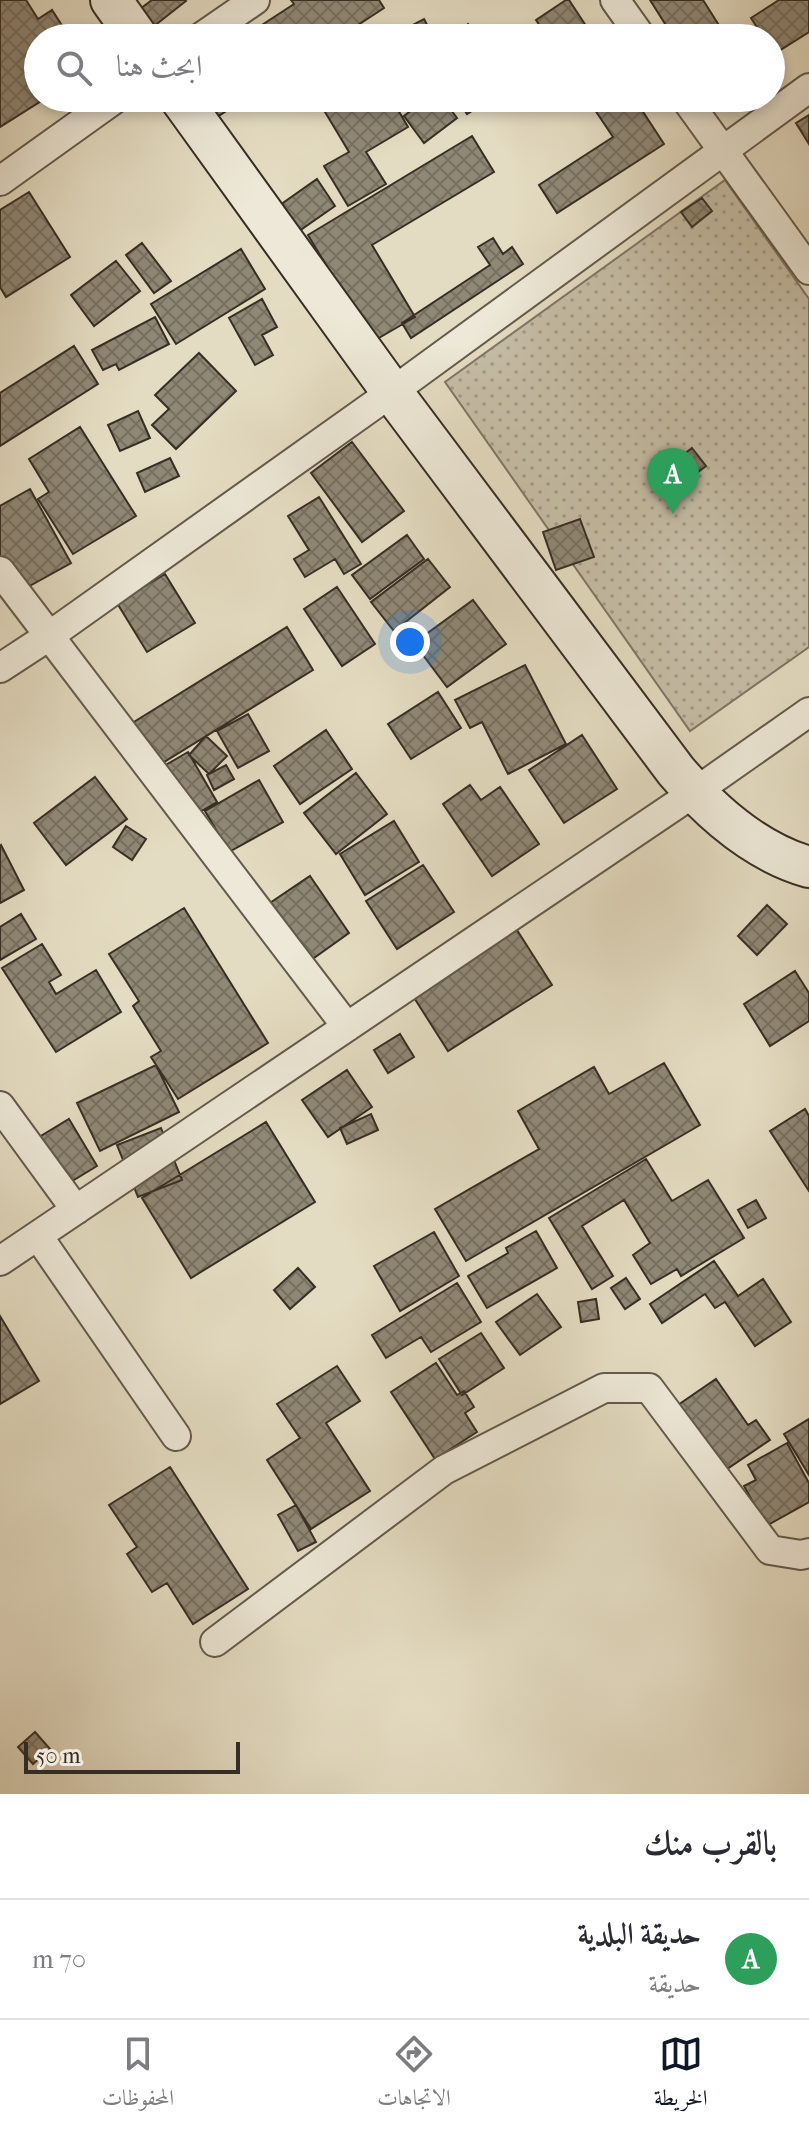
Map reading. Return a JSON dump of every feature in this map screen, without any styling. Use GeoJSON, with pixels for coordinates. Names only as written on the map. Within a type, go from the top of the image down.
{"type":"FeatureCollection","features":[{"type":"Feature","properties":{"kind":"main road"},"geometry":{"type":"LineString","coordinates":[[111,0],[128,24]]}},
{"type":"Feature","properties":{"kind":"main road"},"geometry":{"type":"LineString","coordinates":[[190,112],[392,392],[695,792],[719,815],[772,852],[809,867]]}},
{"type":"Feature","properties":{"kind":"street"},"geometry":{"type":"LineString","coordinates":[[220,24],[255,0]]}},
{"type":"Feature","properties":{"kind":"street"},"geometry":{"type":"LineString","coordinates":[[615,0],[632,24]]}},
{"type":"Feature","properties":{"kind":"street"},"geometry":{"type":"LineString","coordinates":[[785,106],[809,88]]}},
{"type":"Feature","properties":{"kind":"street"},"geometry":{"type":"LineString","coordinates":[[0,181],[96,112]]}},
{"type":"Feature","properties":{"kind":"street"},"geometry":{"type":"LineString","coordinates":[[695,112],[809,270]]}},
{"type":"Feature","properties":{"kind":"street"},"geometry":{"type":"LineString","coordinates":[[0,668],[392,392],[776,112]]}},
{"type":"Feature","properties":{"kind":"street"},"geometry":{"type":"LineString","coordinates":[[0,571],[347,1027]]}},
{"type":"Feature","properties":{"kind":"street"},"geometry":{"type":"LineString","coordinates":[[0,1261],[809,712]]}},
{"type":"Feature","properties":{"kind":"street"},"geometry":{"type":"LineString","coordinates":[[0,1106],[76,1210]]}},
{"type":"Feature","properties":{"kind":"street"},"geometry":{"type":"LineString","coordinates":[[38,1236],[176,1436]]}},
{"type":"Feature","properties":{"kind":"street"},"geometry":{"type":"LineString","coordinates":[[215,1642],[444,1470],[604,1388],[649,1388],[770,1550],[801,1555],[809,1553]]}},
{"type":"Feature","properties":{"kind":"shaded area"},"geometry":{"type":"Polygon","coordinates":[[[725,180],[809,299],[809,647],[690,731],[445,382],[725,180]]]}},
{"type":"Feature","properties":{"kind":"building"},"geometry":{"type":"Polygon","coordinates":[[[0,0],[26,0],[38,19],[52,10],[61,24],[24,24],[24,112],[0,127],[0,0]]]}},
{"type":"Feature","properties":{"kind":"building"},"geometry":{"type":"Polygon","coordinates":[[[152,0],[186,1],[157,24],[152,24],[140,9],[152,0]]]}},
{"type":"Feature","properties":{"kind":"building"},"geometry":{"type":"Polygon","coordinates":[[[291,0],[379,0],[384,8],[359,24],[263,24],[294,4],[291,0]]]}},
{"type":"Feature","properties":{"kind":"building"},"geometry":{"type":"Polygon","coordinates":[[[569,0],[585,24],[539,24],[536,20],[569,0]]]}},
{"type":"Feature","properties":{"kind":"building"},"geometry":{"type":"Polygon","coordinates":[[[650,0],[703,0],[718,24],[665,24],[650,0]]]}},
{"type":"Feature","properties":{"kind":"building"},"geometry":{"type":"Polygon","coordinates":[[[779,0],[809,0],[809,32],[785,47],[785,24],[755,24],[751,18],[779,0]]]}},
{"type":"Feature","properties":{"kind":"building"},"geometry":{"type":"Polygon","coordinates":[[[210,112],[225,112],[214,119],[210,112]]]}},
{"type":"Feature","properties":{"kind":"building"},"geometry":{"type":"Polygon","coordinates":[[[325,112],[399,112],[408,127],[366,152],[386,184],[348,206],[324,166],[349,152],[325,112]]]}},
{"type":"Feature","properties":{"kind":"building"},"geometry":{"type":"Polygon","coordinates":[[[409,112],[452,112],[457,118],[424,143],[404,116],[409,112]]]}},
{"type":"Feature","properties":{"kind":"building"},"geometry":{"type":"Polygon","coordinates":[[[596,112],[643,112],[664,144],[557,213],[539,185],[613,137],[596,112]]]}},
{"type":"Feature","properties":{"kind":"building"},"geometry":{"type":"Polygon","coordinates":[[[809,115],[809,144],[796,123],[809,115]]]}},
{"type":"Feature","properties":{"kind":"building"},"geometry":{"type":"Polygon","coordinates":[[[472,136],[494,172],[372,245],[415,317],[372,342],[308,235],[472,136]]]}},
{"type":"Feature","properties":{"kind":"building"},"geometry":{"type":"Polygon","coordinates":[[[317,179],[335,206],[299,231],[280,205],[317,179]]]}},
{"type":"Feature","properties":{"kind":"building"},"geometry":{"type":"Polygon","coordinates":[[[29,192],[70,257],[6,297],[0,287],[0,210],[29,192]]]}},
{"type":"Feature","properties":{"kind":"building"},"geometry":{"type":"Polygon","coordinates":[[[702,198],[712,211],[692,227],[681,212],[702,198]]]}},
{"type":"Feature","properties":{"kind":"building"},"geometry":{"type":"Polygon","coordinates":[[[493,238],[503,254],[512,247],[523,264],[411,338],[402,323],[490,265],[478,247],[493,238]]]}},
{"type":"Feature","properties":{"kind":"building"},"geometry":{"type":"Polygon","coordinates":[[[142,243],[171,281],[154,293],[126,255],[142,243]]]}},
{"type":"Feature","properties":{"kind":"building"},"geometry":{"type":"Polygon","coordinates":[[[241,249],[265,289],[176,344],[151,304],[241,249]]]}},
{"type":"Feature","properties":{"kind":"building"},"geometry":{"type":"Polygon","coordinates":[[[116,261],[140,291],[94,326],[71,295],[116,261]]]}},
{"type":"Feature","properties":{"kind":"building"},"geometry":{"type":"Polygon","coordinates":[[[262,299],[277,327],[262,335],[273,355],[255,365],[229,318],[262,299]]]}},
{"type":"Feature","properties":{"kind":"building"},"geometry":{"type":"Polygon","coordinates":[[[155,317],[169,344],[119,370],[116,364],[103,370],[92,350],[155,317]]]}},
{"type":"Feature","properties":{"kind":"building"},"geometry":{"type":"Polygon","coordinates":[[[74,346],[98,384],[0,446],[0,393],[74,346]]]}},
{"type":"Feature","properties":{"kind":"building"},"geometry":{"type":"Polygon","coordinates":[[[199,353],[236,391],[176,449],[152,425],[169,409],[155,395],[199,353]]]}},
{"type":"Feature","properties":{"kind":"building"},"geometry":{"type":"Polygon","coordinates":[[[138,411],[150,438],[120,451],[108,425],[138,411]]]}},
{"type":"Feature","properties":{"kind":"building"},"geometry":{"type":"Polygon","coordinates":[[[80,427],[136,516],[73,554],[38,499],[49,492],[29,459],[80,427]]]}},
{"type":"Feature","properties":{"kind":"building"},"geometry":{"type":"Polygon","coordinates":[[[352,442],[404,511],[362,542],[311,473],[352,442]]]}},
{"type":"Feature","properties":{"kind":"building"},"geometry":{"type":"Polygon","coordinates":[[[692,448],[706,466],[686,481],[673,463],[692,448]]]}},
{"type":"Feature","properties":{"kind":"building"},"geometry":{"type":"Polygon","coordinates":[[[170,458],[179,476],[145,492],[137,473],[170,458]]]}},
{"type":"Feature","properties":{"kind":"building"},"geometry":{"type":"Polygon","coordinates":[[[30,489],[71,563],[17,593],[0,564],[0,506],[30,489]]]}},
{"type":"Feature","properties":{"kind":"building"},"geometry":{"type":"Polygon","coordinates":[[[319,497],[361,564],[344,574],[335,559],[305,577],[294,559],[309,550],[288,516],[319,497]]]}},
{"type":"Feature","properties":{"kind":"building"},"geometry":{"type":"Polygon","coordinates":[[[580,519],[594,557],[556,570],[543,532],[580,519]]]}},
{"type":"Feature","properties":{"kind":"building"},"geometry":{"type":"Polygon","coordinates":[[[407,535],[424,559],[370,599],[352,575],[407,535]]]}},
{"type":"Feature","properties":{"kind":"building"},"geometry":{"type":"Polygon","coordinates":[[[428,559],[450,587],[394,631],[371,602],[428,559]]]}},
{"type":"Feature","properties":{"kind":"building"},"geometry":{"type":"Polygon","coordinates":[[[165,574],[195,623],[147,652],[117,603],[165,574]]]}},
{"type":"Feature","properties":{"kind":"building"},"geometry":{"type":"Polygon","coordinates":[[[337,587],[375,644],[342,666],[304,609],[337,587]]]}},
{"type":"Feature","properties":{"kind":"building"},"geometry":{"type":"Polygon","coordinates":[[[473,600],[506,644],[447,687],[414,643],[473,600]]]}},
{"type":"Feature","properties":{"kind":"building"},"geometry":{"type":"Polygon","coordinates":[[[287,627],[313,670],[148,772],[121,730],[287,627]]]}},
{"type":"Feature","properties":{"kind":"building"},"geometry":{"type":"Polygon","coordinates":[[[525,665],[566,744],[508,774],[482,722],[470,728],[455,700],[525,665]]]}},
{"type":"Feature","properties":{"kind":"building"},"geometry":{"type":"Polygon","coordinates":[[[438,692],[461,728],[411,759],[388,724],[438,692]]]}},
{"type":"Feature","properties":{"kind":"building"},"geometry":{"type":"Polygon","coordinates":[[[248,714],[269,751],[238,768],[217,731],[248,714]]]}},
{"type":"Feature","properties":{"kind":"building"},"geometry":{"type":"Polygon","coordinates":[[[326,730],[352,769],[300,804],[274,766],[326,730]]]}},
{"type":"Feature","properties":{"kind":"building"},"geometry":{"type":"Polygon","coordinates":[[[582,735],[617,789],[564,823],[529,770],[582,735]]]}},
{"type":"Feature","properties":{"kind":"building"},"geometry":{"type":"Polygon","coordinates":[[[206,736],[227,756],[209,774],[189,755],[206,736]]]}},
{"type":"Feature","properties":{"kind":"building"},"geometry":{"type":"Polygon","coordinates":[[[188,752],[217,802],[193,816],[164,766],[188,752]]]}},
{"type":"Feature","properties":{"kind":"building"},"geometry":{"type":"Polygon","coordinates":[[[226,765],[234,779],[214,790],[207,775],[226,765]]]}},
{"type":"Feature","properties":{"kind":"building"},"geometry":{"type":"Polygon","coordinates":[[[356,773],[387,814],[336,854],[304,813],[356,773]]]}},
{"type":"Feature","properties":{"kind":"building"},"geometry":{"type":"Polygon","coordinates":[[[95,777],[127,819],[66,865],[34,823],[95,777]]]}},
{"type":"Feature","properties":{"kind":"building"},"geometry":{"type":"Polygon","coordinates":[[[259,780],[283,822],[229,852],[205,811],[259,780]]]}},
{"type":"Feature","properties":{"kind":"building"},"geometry":{"type":"Polygon","coordinates":[[[470,785],[481,800],[500,787],[539,844],[492,876],[443,804],[470,785]]]}},
{"type":"Feature","properties":{"kind":"building"},"geometry":{"type":"Polygon","coordinates":[[[394,821],[419,862],[365,895],[340,854],[394,821]]]}},
{"type":"Feature","properties":{"kind":"building"},"geometry":{"type":"Polygon","coordinates":[[[126,826],[146,839],[132,860],[113,847],[126,826]]]}},
{"type":"Feature","properties":{"kind":"building"},"geometry":{"type":"Polygon","coordinates":[[[0,846],[24,890],[0,903],[0,846]]]}},
{"type":"Feature","properties":{"kind":"building"},"geometry":{"type":"Polygon","coordinates":[[[423,865],[454,912],[397,949],[366,901],[423,865]]]}},
{"type":"Feature","properties":{"kind":"building"},"geometry":{"type":"Polygon","coordinates":[[[310,876],[349,933],[304,965],[264,907],[310,876]]]}},
{"type":"Feature","properties":{"kind":"building"},"geometry":{"type":"Polygon","coordinates":[[[767,905],[787,924],[757,955],[738,936],[767,905]]]}},
{"type":"Feature","properties":{"kind":"building"},"geometry":{"type":"Polygon","coordinates":[[[184,908],[268,1043],[178,1099],[151,1057],[161,1051],[133,1006],[139,1001],[109,954],[184,908]]]}},
{"type":"Feature","properties":{"kind":"building"},"geometry":{"type":"Polygon","coordinates":[[[21,914],[36,939],[0,960],[0,927],[21,914]]]}},
{"type":"Feature","properties":{"kind":"building"},"geometry":{"type":"Polygon","coordinates":[[[517,930],[552,985],[448,1051],[413,996],[517,930]]]}},
{"type":"Feature","properties":{"kind":"building"},"geometry":{"type":"Polygon","coordinates":[[[42,944],[61,975],[49,982],[56,994],[96,970],[121,1012],[56,1052],[2,968],[42,944]]]}},
{"type":"Feature","properties":{"kind":"building"},"geometry":{"type":"Polygon","coordinates":[[[795,971],[809,993],[809,1021],[770,1046],[744,1004],[795,971]]]}},
{"type":"Feature","properties":{"kind":"building"},"geometry":{"type":"Polygon","coordinates":[[[400,1034],[414,1057],[388,1073],[374,1050],[400,1034]]]}},
{"type":"Feature","properties":{"kind":"building"},"geometry":{"type":"Polygon","coordinates":[[[664,1063],[700,1125],[466,1261],[435,1209],[539,1149],[518,1111],[594,1067],[609,1094],[664,1063]]]}},
{"type":"Feature","properties":{"kind":"building"},"geometry":{"type":"Polygon","coordinates":[[[156,1065],[179,1112],[100,1151],[77,1103],[156,1065]]]}},
{"type":"Feature","properties":{"kind":"building"},"geometry":{"type":"Polygon","coordinates":[[[347,1070],[372,1107],[328,1137],[302,1100],[347,1070]]]}},
{"type":"Feature","properties":{"kind":"building"},"geometry":{"type":"Polygon","coordinates":[[[805,1109],[809,1116],[809,1191],[770,1131],[805,1109]]]}},
{"type":"Feature","properties":{"kind":"building"},"geometry":{"type":"Polygon","coordinates":[[[371,1114],[378,1130],[347,1144],[340,1128],[371,1114]]]}},
{"type":"Feature","properties":{"kind":"building"},"geometry":{"type":"Polygon","coordinates":[[[69,1119],[97,1166],[49,1195],[21,1148],[69,1119]]]}},
{"type":"Feature","properties":{"kind":"building"},"geometry":{"type":"Polygon","coordinates":[[[266,1122],[315,1202],[191,1278],[142,1198],[266,1122]]]}},
{"type":"Feature","properties":{"kind":"building"},"geometry":{"type":"Polygon","coordinates":[[[161,1128],[182,1180],[138,1197],[117,1145],[161,1128]]]}},
{"type":"Feature","properties":{"kind":"building"},"geometry":{"type":"Polygon","coordinates":[[[646,1159],[672,1201],[708,1180],[744,1238],[681,1276],[677,1269],[651,1284],[633,1255],[650,1243],[624,1200],[582,1226],[613,1276],[592,1289],[549,1218],[646,1159]]]}},
{"type":"Feature","properties":{"kind":"building"},"geometry":{"type":"Polygon","coordinates":[[[756,1200],[766,1218],[748,1228],[738,1210],[756,1200]]]}},
{"type":"Feature","properties":{"kind":"building"},"geometry":{"type":"Polygon","coordinates":[[[536,1231],[557,1268],[487,1308],[468,1276],[508,1253],[506,1248],[536,1231]]]}},
{"type":"Feature","properties":{"kind":"building"},"geometry":{"type":"Polygon","coordinates":[[[434,1232],[459,1276],[400,1311],[374,1266],[434,1232]]]}},
{"type":"Feature","properties":{"kind":"building"},"geometry":{"type":"Polygon","coordinates":[[[714,1261],[738,1296],[763,1279],[791,1322],[755,1346],[725,1302],[715,1308],[705,1294],[662,1323],[650,1304],[714,1261]]]}},
{"type":"Feature","properties":{"kind":"building"},"geometry":{"type":"Polygon","coordinates":[[[298,1268],[315,1287],[290,1309],[274,1290],[298,1268]]]}},
{"type":"Feature","properties":{"kind":"building"},"geometry":{"type":"Polygon","coordinates":[[[626,1278],[640,1299],[625,1309],[611,1288],[626,1278]]]}},
{"type":"Feature","properties":{"kind":"building"},"geometry":{"type":"Polygon","coordinates":[[[457,1283],[481,1322],[431,1352],[421,1337],[386,1358],[372,1335],[457,1283]]]}},
{"type":"Feature","properties":{"kind":"building"},"geometry":{"type":"Polygon","coordinates":[[[537,1294],[561,1327],[520,1355],[496,1322],[537,1294]]]}},
{"type":"Feature","properties":{"kind":"building"},"geometry":{"type":"Polygon","coordinates":[[[596,1299],[599,1319],[581,1322],[578,1302],[596,1299]]]}},
{"type":"Feature","properties":{"kind":"building"},"geometry":{"type":"Polygon","coordinates":[[[0,1316],[39,1381],[0,1404],[0,1316]]]}},
{"type":"Feature","properties":{"kind":"building"},"geometry":{"type":"Polygon","coordinates":[[[481,1333],[504,1368],[462,1395],[439,1359],[481,1333]]]}},
{"type":"Feature","properties":{"kind":"building"},"geometry":{"type":"Polygon","coordinates":[[[436,1363],[457,1395],[464,1391],[474,1407],[465,1413],[477,1432],[435,1459],[391,1392],[436,1363]]]}},
{"type":"Feature","properties":{"kind":"building"},"geometry":{"type":"Polygon","coordinates":[[[337,1366],[360,1401],[326,1423],[370,1491],[311,1529],[267,1460],[300,1438],[277,1404],[337,1366]]]}},
{"type":"Feature","properties":{"kind":"building"},"geometry":{"type":"Polygon","coordinates":[[[716,1379],[748,1425],[756,1420],[770,1440],[724,1471],[678,1405],[716,1379]]]}},
{"type":"Feature","properties":{"kind":"building"},"geometry":{"type":"Polygon","coordinates":[[[809,1419],[809,1475],[784,1434],[809,1419]]]}},
{"type":"Feature","properties":{"kind":"building"},"geometry":{"type":"Polygon","coordinates":[[[787,1443],[809,1483],[809,1502],[766,1526],[744,1486],[756,1480],[748,1465],[787,1443]]]}},
{"type":"Feature","properties":{"kind":"building"},"geometry":{"type":"Polygon","coordinates":[[[170,1467],[248,1589],[193,1624],[167,1583],[152,1592],[127,1554],[137,1547],[109,1505],[170,1467]]]}},
{"type":"Feature","properties":{"kind":"building"},"geometry":{"type":"Polygon","coordinates":[[[296,1505],[316,1542],[298,1551],[278,1515],[296,1505]]]}},
{"type":"Feature","properties":{"kind":"building"},"geometry":{"type":"Polygon","coordinates":[[[35,1732],[50,1749],[33,1764],[18,1747],[35,1732]]]}},
{"type":"Feature","properties":{"kind":"place","name":"حديقة البلدية"},"geometry":{"type":"Point","coordinates":[673,514]}}]}
